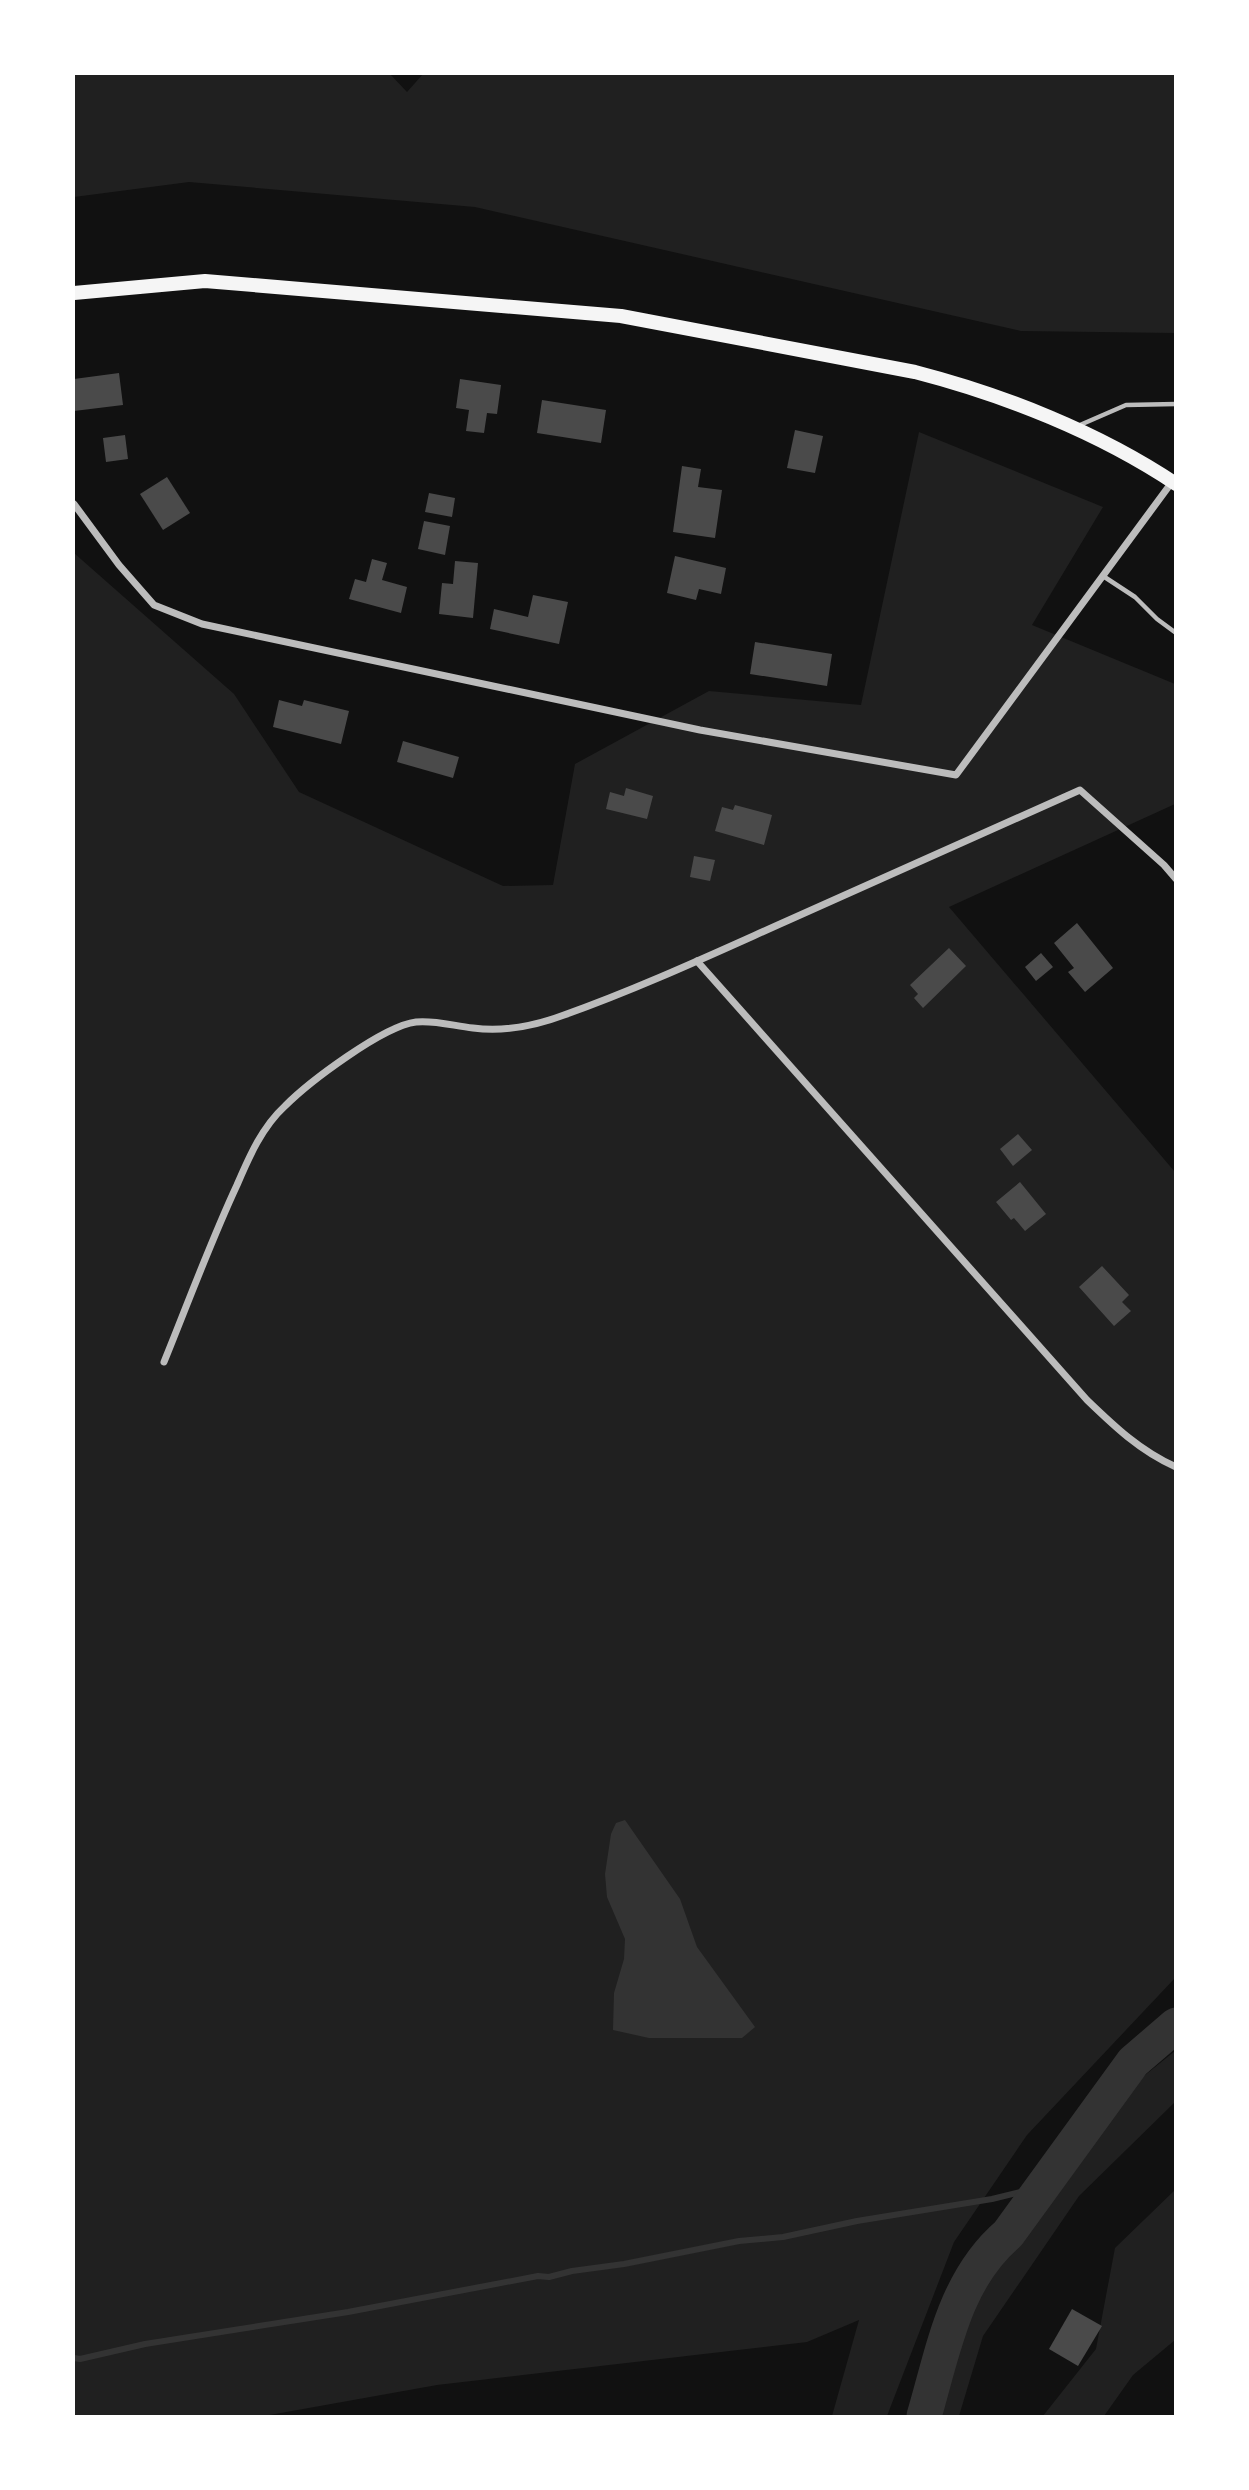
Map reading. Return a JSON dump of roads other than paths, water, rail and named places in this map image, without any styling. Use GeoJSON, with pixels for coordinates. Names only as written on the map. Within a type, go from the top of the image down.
{"type":"FeatureCollection","features":[{"type":"Feature","properties":{"kind":"main road"},"geometry":{"type":"LineString","coordinates":[[74,293],[205,281],[621,316],[915,372],[999,397],[1072,428],[1174,482]]}},
{"type":"Feature","properties":{"kind":"street"},"geometry":{"type":"LineString","coordinates":[[74,504],[119,565],[154,604],[202,624],[700,730],[956,775],[1174,482]]}},
{"type":"Feature","properties":{"kind":"street"},"geometry":{"type":"LineString","coordinates":[[164,1362],[222,1217],[250,1157],[271,1121],[303,1089],[372,1041],[396,1028],[412,1023],[430,1022],[476,1029],[531,1026],[565,1015],[697,961],[1080,790],[1164,865],[1175,879]]}},
{"type":"Feature","properties":{"kind":"street"},"geometry":{"type":"LineString","coordinates":[[697,961],[1087,1400],[1126,1437],[1175,1467]]}},
{"type":"Feature","properties":{"kind":"lane"},"geometry":{"type":"LineString","coordinates":[[1072,428],[1126,405],[1175,404]]}},
{"type":"Feature","properties":{"kind":"lane"},"geometry":{"type":"LineString","coordinates":[[1103,576],[1135,597],[1175,634]]}},
{"type":"Feature","properties":{"kind":"waterway"},"geometry":{"type":"LineString","coordinates":[[924,2416],[953,2318],[975,2273],[990,2252],[1008,2234],[1133,2062],[1176,2025]]}},
{"type":"Feature","properties":{"kind":"waterway"},"geometry":{"type":"LineString","coordinates":[[74,2358],[348,2312],[538,2276],[549,2277],[624,2264],[739,2241],[783,2237],[857,2221],[992,2199],[1041,2187]]}}]}
